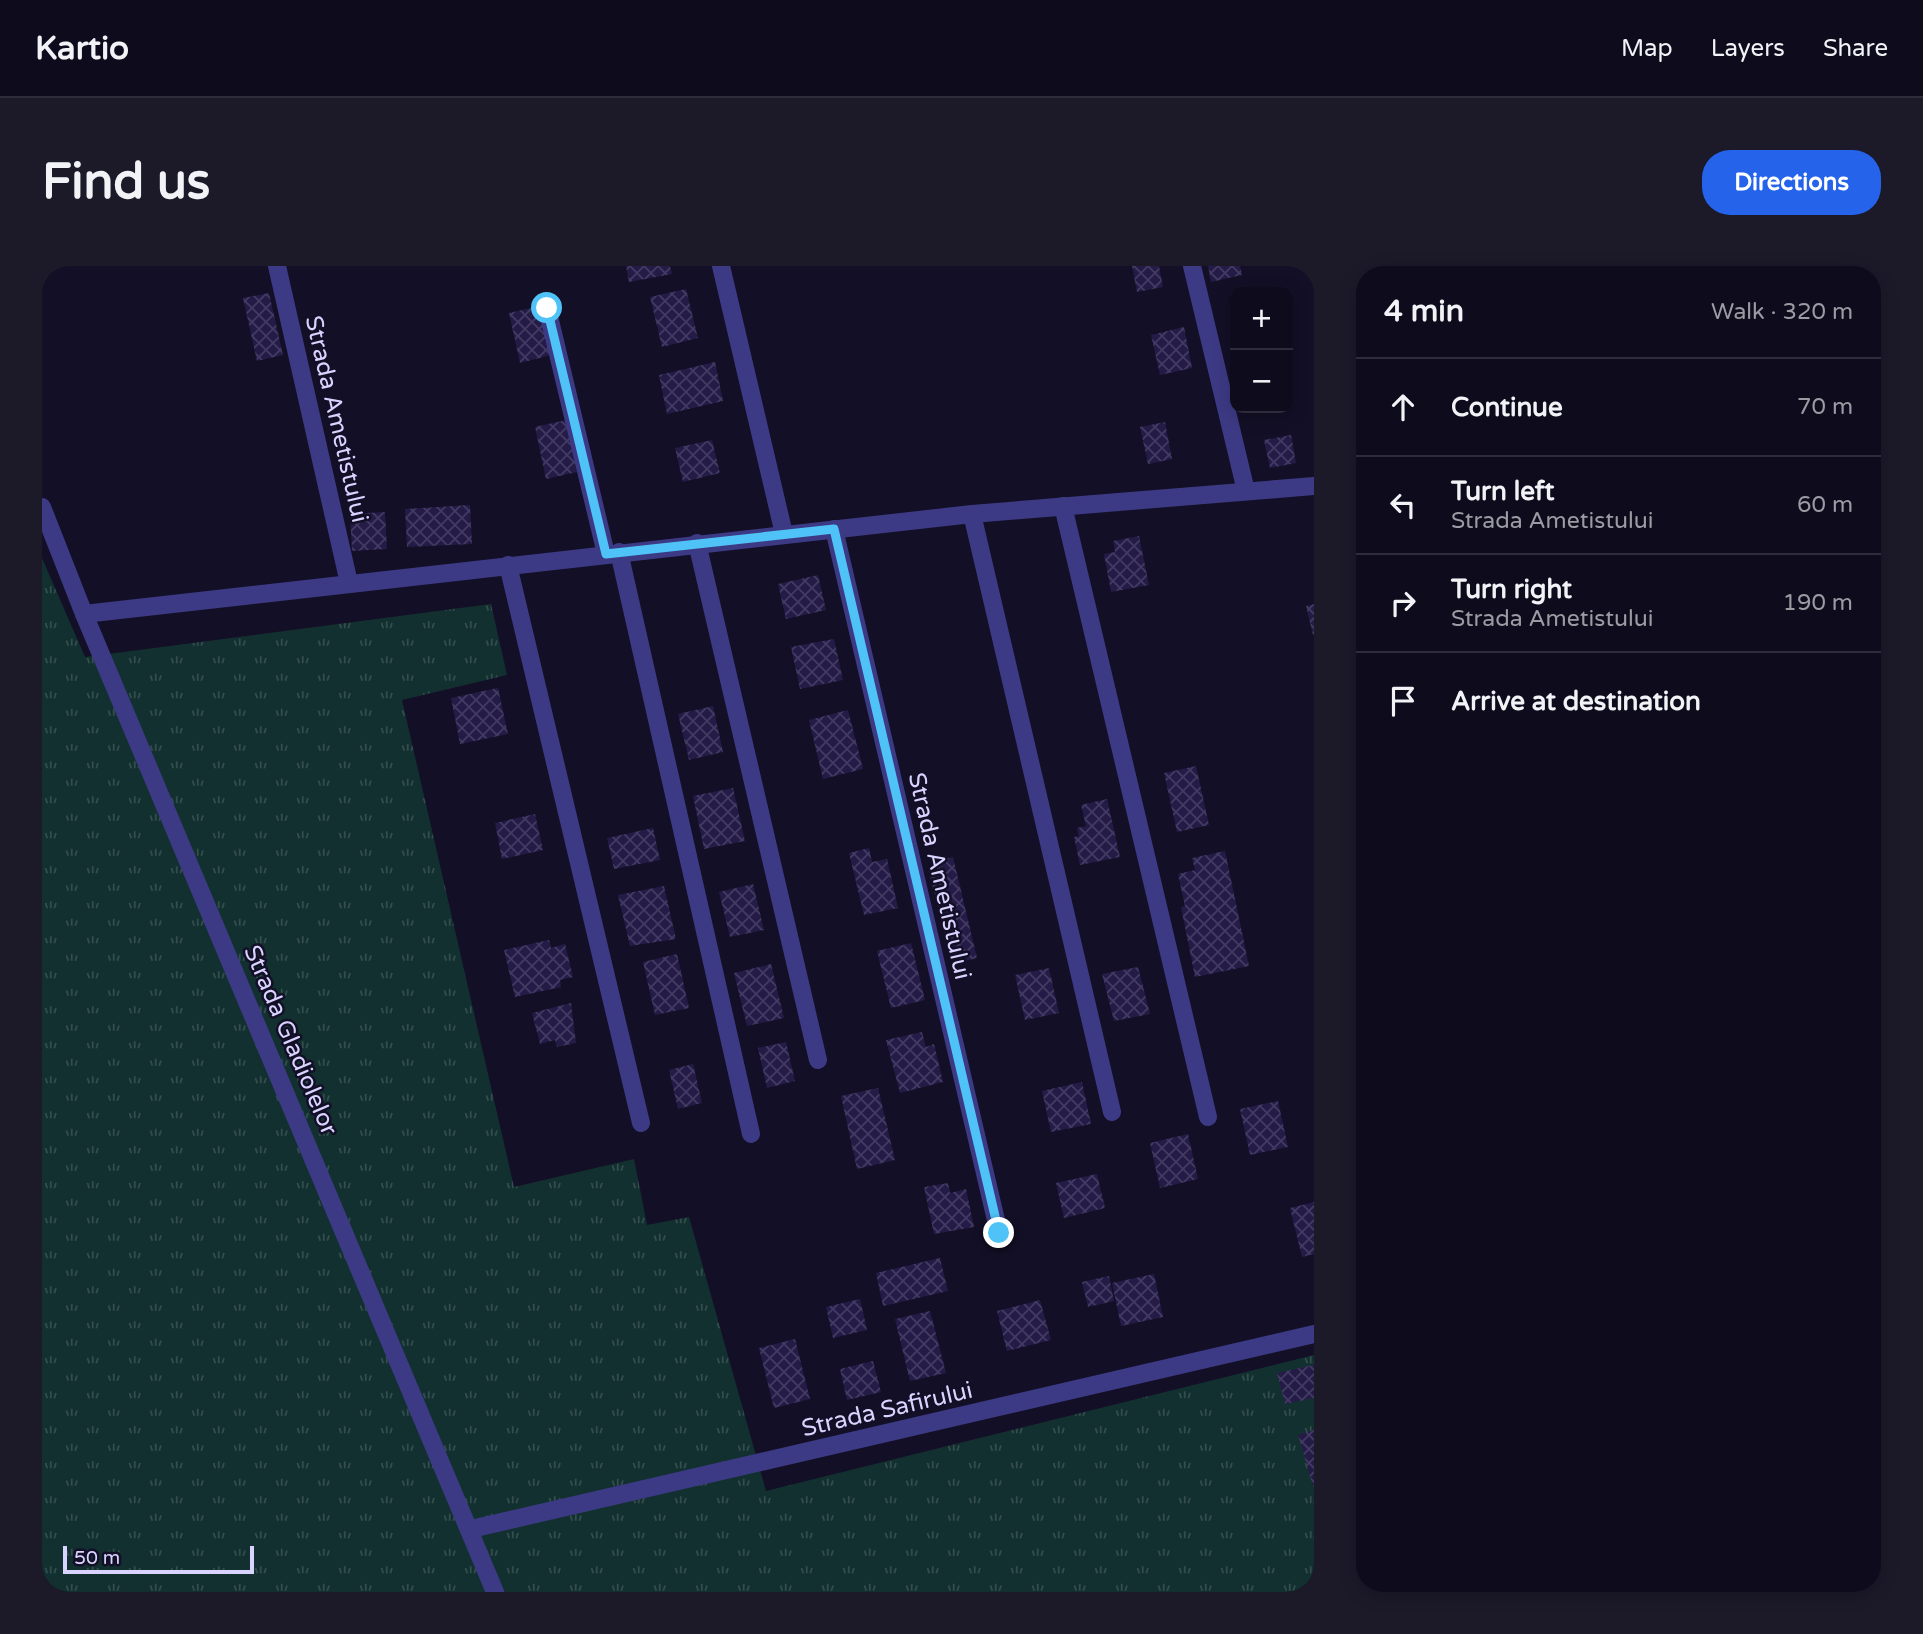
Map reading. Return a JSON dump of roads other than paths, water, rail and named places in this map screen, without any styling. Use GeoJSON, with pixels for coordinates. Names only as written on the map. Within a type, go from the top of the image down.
{"type":"FeatureCollection","features":[{"type":"Feature","properties":{"kind":"street","name":"Strada Ametistului"},"geometry":{"type":"LineString","coordinates":[[277,266],[349,583]]}},
{"type":"Feature","properties":{"kind":"street"},"geometry":{"type":"LineString","coordinates":[[721,266],[784,534]]}},
{"type":"Feature","properties":{"kind":"street"},"geometry":{"type":"LineString","coordinates":[[1192,266],[1246,491]]}},
{"type":"Feature","properties":{"kind":"street"},"geometry":{"type":"LineString","coordinates":[[547,308],[612,553],[751,1134]]}},
{"type":"Feature","properties":{"kind":"street"},"geometry":{"type":"LineString","coordinates":[[84,614],[972,514],[1314,486]]}},
{"type":"Feature","properties":{"kind":"street"},"geometry":{"type":"LineString","coordinates":[[1063,506],[1208,1117]]}},
{"type":"Feature","properties":{"kind":"street","name":"Strada Gladiolelor"},"geometry":{"type":"LineString","coordinates":[[42,508],[84,614],[471,1529],[495,1592]]}},
{"type":"Feature","properties":{"kind":"street"},"geometry":{"type":"LineString","coordinates":[[972,514],[1112,1112]]}},
{"type":"Feature","properties":{"kind":"street","name":"Strada Ametistului"},"geometry":{"type":"LineString","coordinates":[[834,529],[999,1233]]}},
{"type":"Feature","properties":{"kind":"street"},"geometry":{"type":"LineString","coordinates":[[697,544],[818,1060]]}},
{"type":"Feature","properties":{"kind":"street"},"geometry":{"type":"LineString","coordinates":[[508,565],[640,1123]]}},
{"type":"Feature","properties":{"kind":"street","name":"Strada Safirului"},"geometry":{"type":"LineString","coordinates":[[471,1529],[1314,1334]]}}]}
